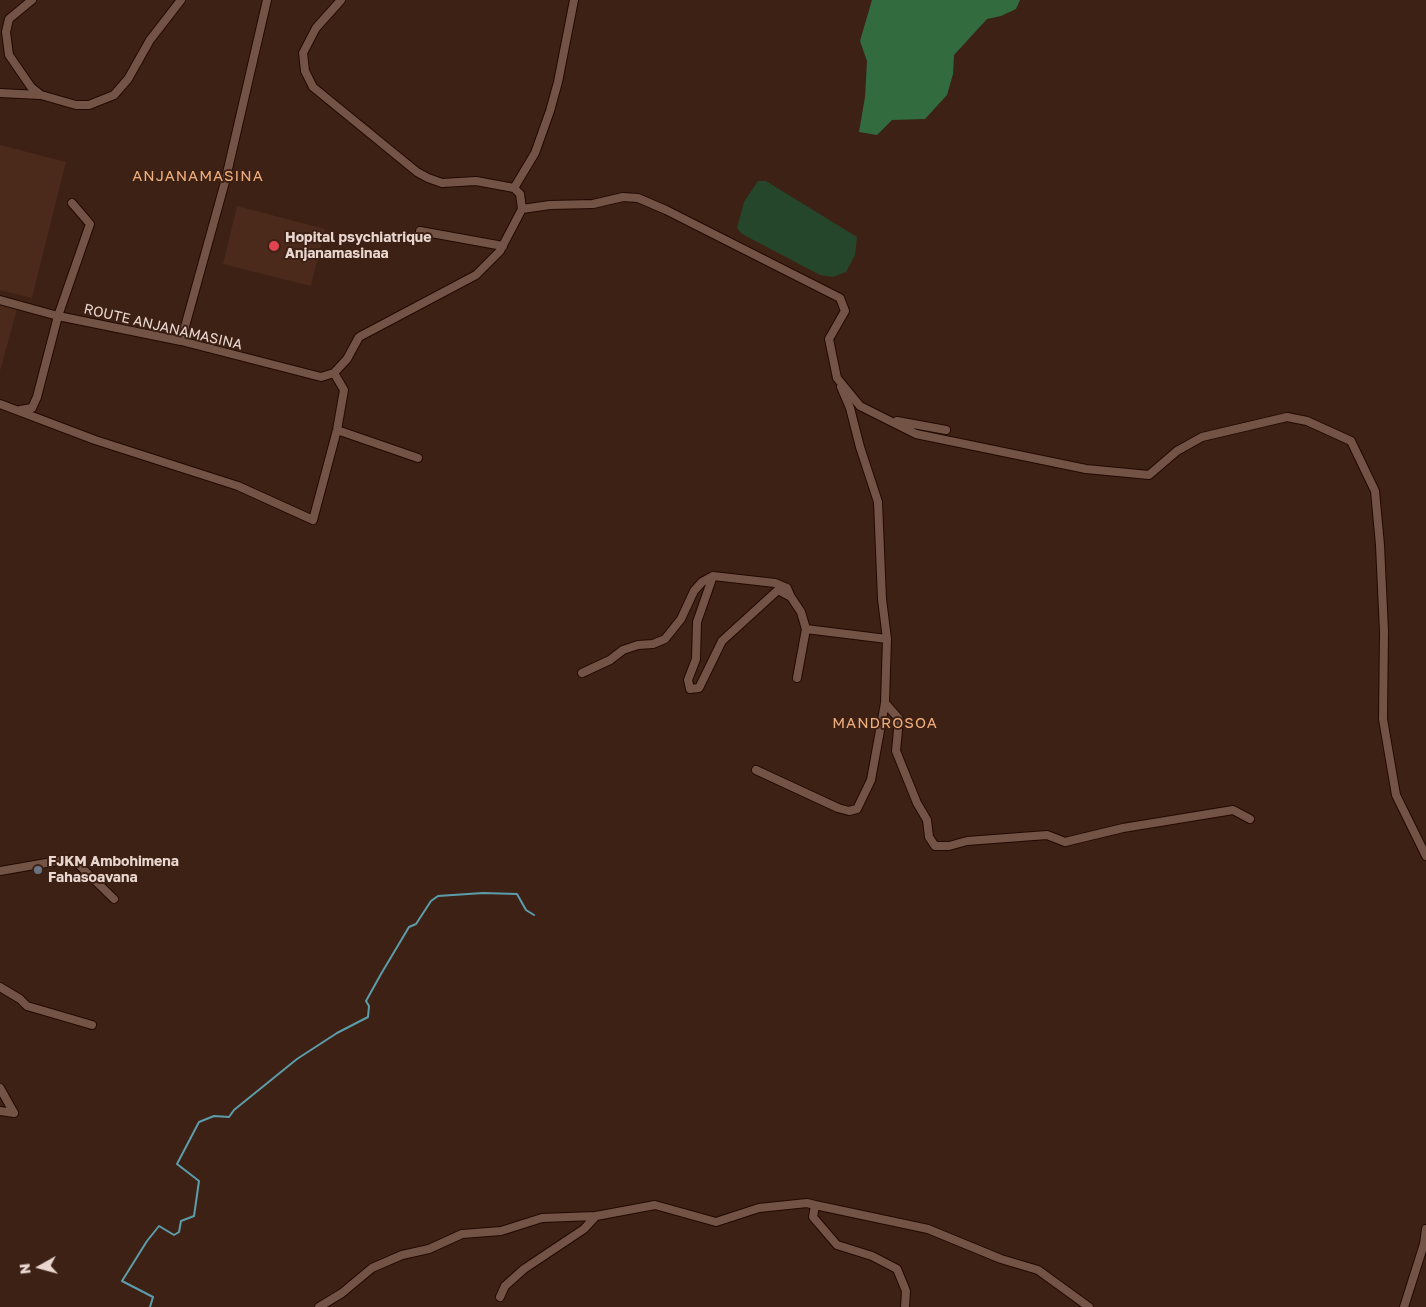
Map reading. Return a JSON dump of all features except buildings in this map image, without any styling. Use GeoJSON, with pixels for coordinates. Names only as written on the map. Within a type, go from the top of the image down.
{"type":"FeatureCollection","features":[{"type":"Feature","properties":{"kind":"street"},"geometry":{"type":"LineString","coordinates":[[0,93],[41,95],[82,105],[89,105],[114,95],[128,79],[150,40],[181,0]]}},
{"type":"Feature","properties":{"kind":"street"},"geometry":{"type":"LineString","coordinates":[[181,342],[224,187],[267,0]]}},
{"type":"Feature","properties":{"kind":"street"},"geometry":{"type":"LineString","coordinates":[[0,404],[152,460],[238,486],[313,520],[337,430],[344,390],[334,373],[347,358],[359,337],[476,275],[503,246],[522,209],[520,194],[514,188],[476,181],[442,183],[417,172],[313,87],[305,71],[302,53],[316,28],[341,0]]}},
{"type":"Feature","properties":{"kind":"street"},"geometry":{"type":"LineString","coordinates":[[514,188],[535,153],[550,110],[558,82],[574,0]]}},
{"type":"Feature","properties":{"kind":"street"},"geometry":{"type":"LineString","coordinates":[[10,55],[6,32],[9,19],[27,1]]}},
{"type":"Feature","properties":{"kind":"street"},"geometry":{"type":"LineString","coordinates":[[0,32],[10,55],[31,87],[41,95]]}},
{"type":"Feature","properties":{"kind":"street"},"geometry":{"type":"LineString","coordinates":[[522,209],[550,205],[593,204],[623,197],[638,198],[666,210],[840,298],[846,311],[829,338],[838,378],[850,408],[860,447],[878,502],[882,598],[887,639],[885,703],[871,780],[857,809],[849,810],[838,808],[756,770]]}},
{"type":"Feature","properties":{"kind":"street"},"geometry":{"type":"LineString","coordinates":[[13,410],[32,408],[58,316],[90,224],[72,202]]}},
{"type":"Feature","properties":{"kind":"street"},"geometry":{"type":"LineString","coordinates":[[420,231],[503,246]]}},
{"type":"Feature","properties":{"kind":"street","name":"ROUTE ANJANAMASINA"},"geometry":{"type":"LineString","coordinates":[[0,300],[58,316],[181,342],[321,378],[334,373]]}},
{"type":"Feature","properties":{"kind":"street"},"geometry":{"type":"LineString","coordinates":[[838,378],[860,406],[916,434],[992,452],[1086,469],[1149,475],[1178,451],[1202,437],[1287,417],[1307,421],[1351,441],[1375,490],[1380,545],[1384,632],[1382,719],[1396,795],[1426,856]]}},
{"type":"Feature","properties":{"kind":"street"},"geometry":{"type":"LineString","coordinates":[[890,420],[946,430]]}},
{"type":"Feature","properties":{"kind":"street"},"geometry":{"type":"LineString","coordinates":[[337,430],[418,458]]}},
{"type":"Feature","properties":{"kind":"street"},"geometry":{"type":"LineString","coordinates":[[713,576],[697,622],[696,659],[688,680],[690,689],[699,688],[722,641],[745,618],[778,590],[791,598]]}},
{"type":"Feature","properties":{"kind":"street"},"geometry":{"type":"LineString","coordinates":[[582,673],[610,660],[623,650],[638,645],[653,644],[665,639],[681,618],[694,591],[702,582],[713,576],[775,583],[787,588],[791,598],[801,612],[806,629],[797,678]]}},
{"type":"Feature","properties":{"kind":"street"},"geometry":{"type":"LineString","coordinates":[[806,629],[887,639]]}},
{"type":"Feature","properties":{"kind":"street"},"geometry":{"type":"LineString","coordinates":[[885,703],[899,719],[896,751],[917,803],[927,820],[929,837],[934,846],[948,846],[967,841],[1047,835],[1064,842],[1123,828],[1233,810],[1250,819]]}},
{"type":"Feature","properties":{"kind":"street"},"geometry":{"type":"LineString","coordinates":[[0,871],[68,859],[77,863],[114,899]]}},
{"type":"Feature","properties":{"kind":"street"},"geometry":{"type":"LineString","coordinates":[[0,987],[20,998],[27,1006],[92,1025]]}},
{"type":"Feature","properties":{"kind":"street"},"geometry":{"type":"LineString","coordinates":[[0,1088],[14,1113],[0,1112]]}},
{"type":"Feature","properties":{"kind":"street"},"geometry":{"type":"LineString","coordinates":[[319,1307],[342,1293],[372,1268],[402,1255],[428,1249],[462,1234],[501,1230],[542,1218],[596,1216],[655,1205],[716,1222],[760,1208],[807,1204],[928,1229],[1001,1259],[1038,1270],[1089,1307]]}},
{"type":"Feature","properties":{"kind":"street"},"geometry":{"type":"LineString","coordinates":[[814,1205],[813,1216],[837,1245],[872,1256],[897,1269],[906,1290],[905,1307]]}},
{"type":"Feature","properties":{"kind":"street"},"geometry":{"type":"LineString","coordinates":[[500,1298],[505,1286],[524,1269],[584,1229],[596,1216]]}},
{"type":"Feature","properties":{"kind":"street"},"geometry":{"type":"LineString","coordinates":[[1404,1307],[1424,1244],[1426,1229]]}},
{"type":"Feature","properties":{"kind":"shaded area"},"geometry":{"type":"Polygon","coordinates":[[[0,145],[66,162],[32,298],[0,290],[0,145]]]}},
{"type":"Feature","properties":{"kind":"shaded area","name":"Hopital psychiatrique Anjanamasinaa"},"geometry":{"type":"Polygon","coordinates":[[[237,206],[325,229],[311,286],[223,264],[237,206]]]}},
{"type":"Feature","properties":{"kind":"shaded area"},"geometry":{"type":"Polygon","coordinates":[[[0,305],[17,309],[0,371],[0,305]]]}},
{"type":"Feature","properties":{"kind":"green space"},"geometry":{"type":"Polygon","coordinates":[[[872,0],[1020,0],[1016,9],[1001,16],[987,19],[954,55],[953,74],[947,95],[925,119],[892,120],[877,135],[859,132],[865,97],[867,61],[860,41],[872,0]]]}},
{"type":"Feature","properties":{"kind":"green space"},"geometry":{"type":"Polygon","coordinates":[[[758,181],[766,181],[857,237],[855,255],[846,272],[833,277],[820,275],[742,234],[737,228],[744,202],[758,181]]]}},
{"type":"Feature","properties":{"kind":"waterway"},"geometry":{"type":"LineString","coordinates":[[150,1307],[153,1297],[122,1281],[147,1241],[159,1226],[174,1235],[179,1232],[181,1221],[194,1216],[199,1181],[177,1164],[199,1122],[214,1116],[229,1117],[234,1110],[297,1059],[337,1033],[368,1017],[369,1006],[366,1001],[381,974],[409,927],[416,924],[431,901],[438,896],[483,893],[517,894],[526,910],[534,915]]}},
{"type":"Feature","properties":{"kind":"place","name":"Hopital psychiatrique Anjanamasinaa"},"geometry":{"type":"Point","coordinates":[274,246]}},
{"type":"Feature","properties":{"kind":"place","name":"FJKM Ambohimena Fahasoavana"},"geometry":{"type":"Point","coordinates":[38,870]}},
{"type":"Feature","properties":{"kind":"district","name":"ANJANAMASINA"},"geometry":{"type":"Point","coordinates":[198,176]}},
{"type":"Feature","properties":{"kind":"district","name":"MANDROSOA"},"geometry":{"type":"Point","coordinates":[885,723]}}]}
